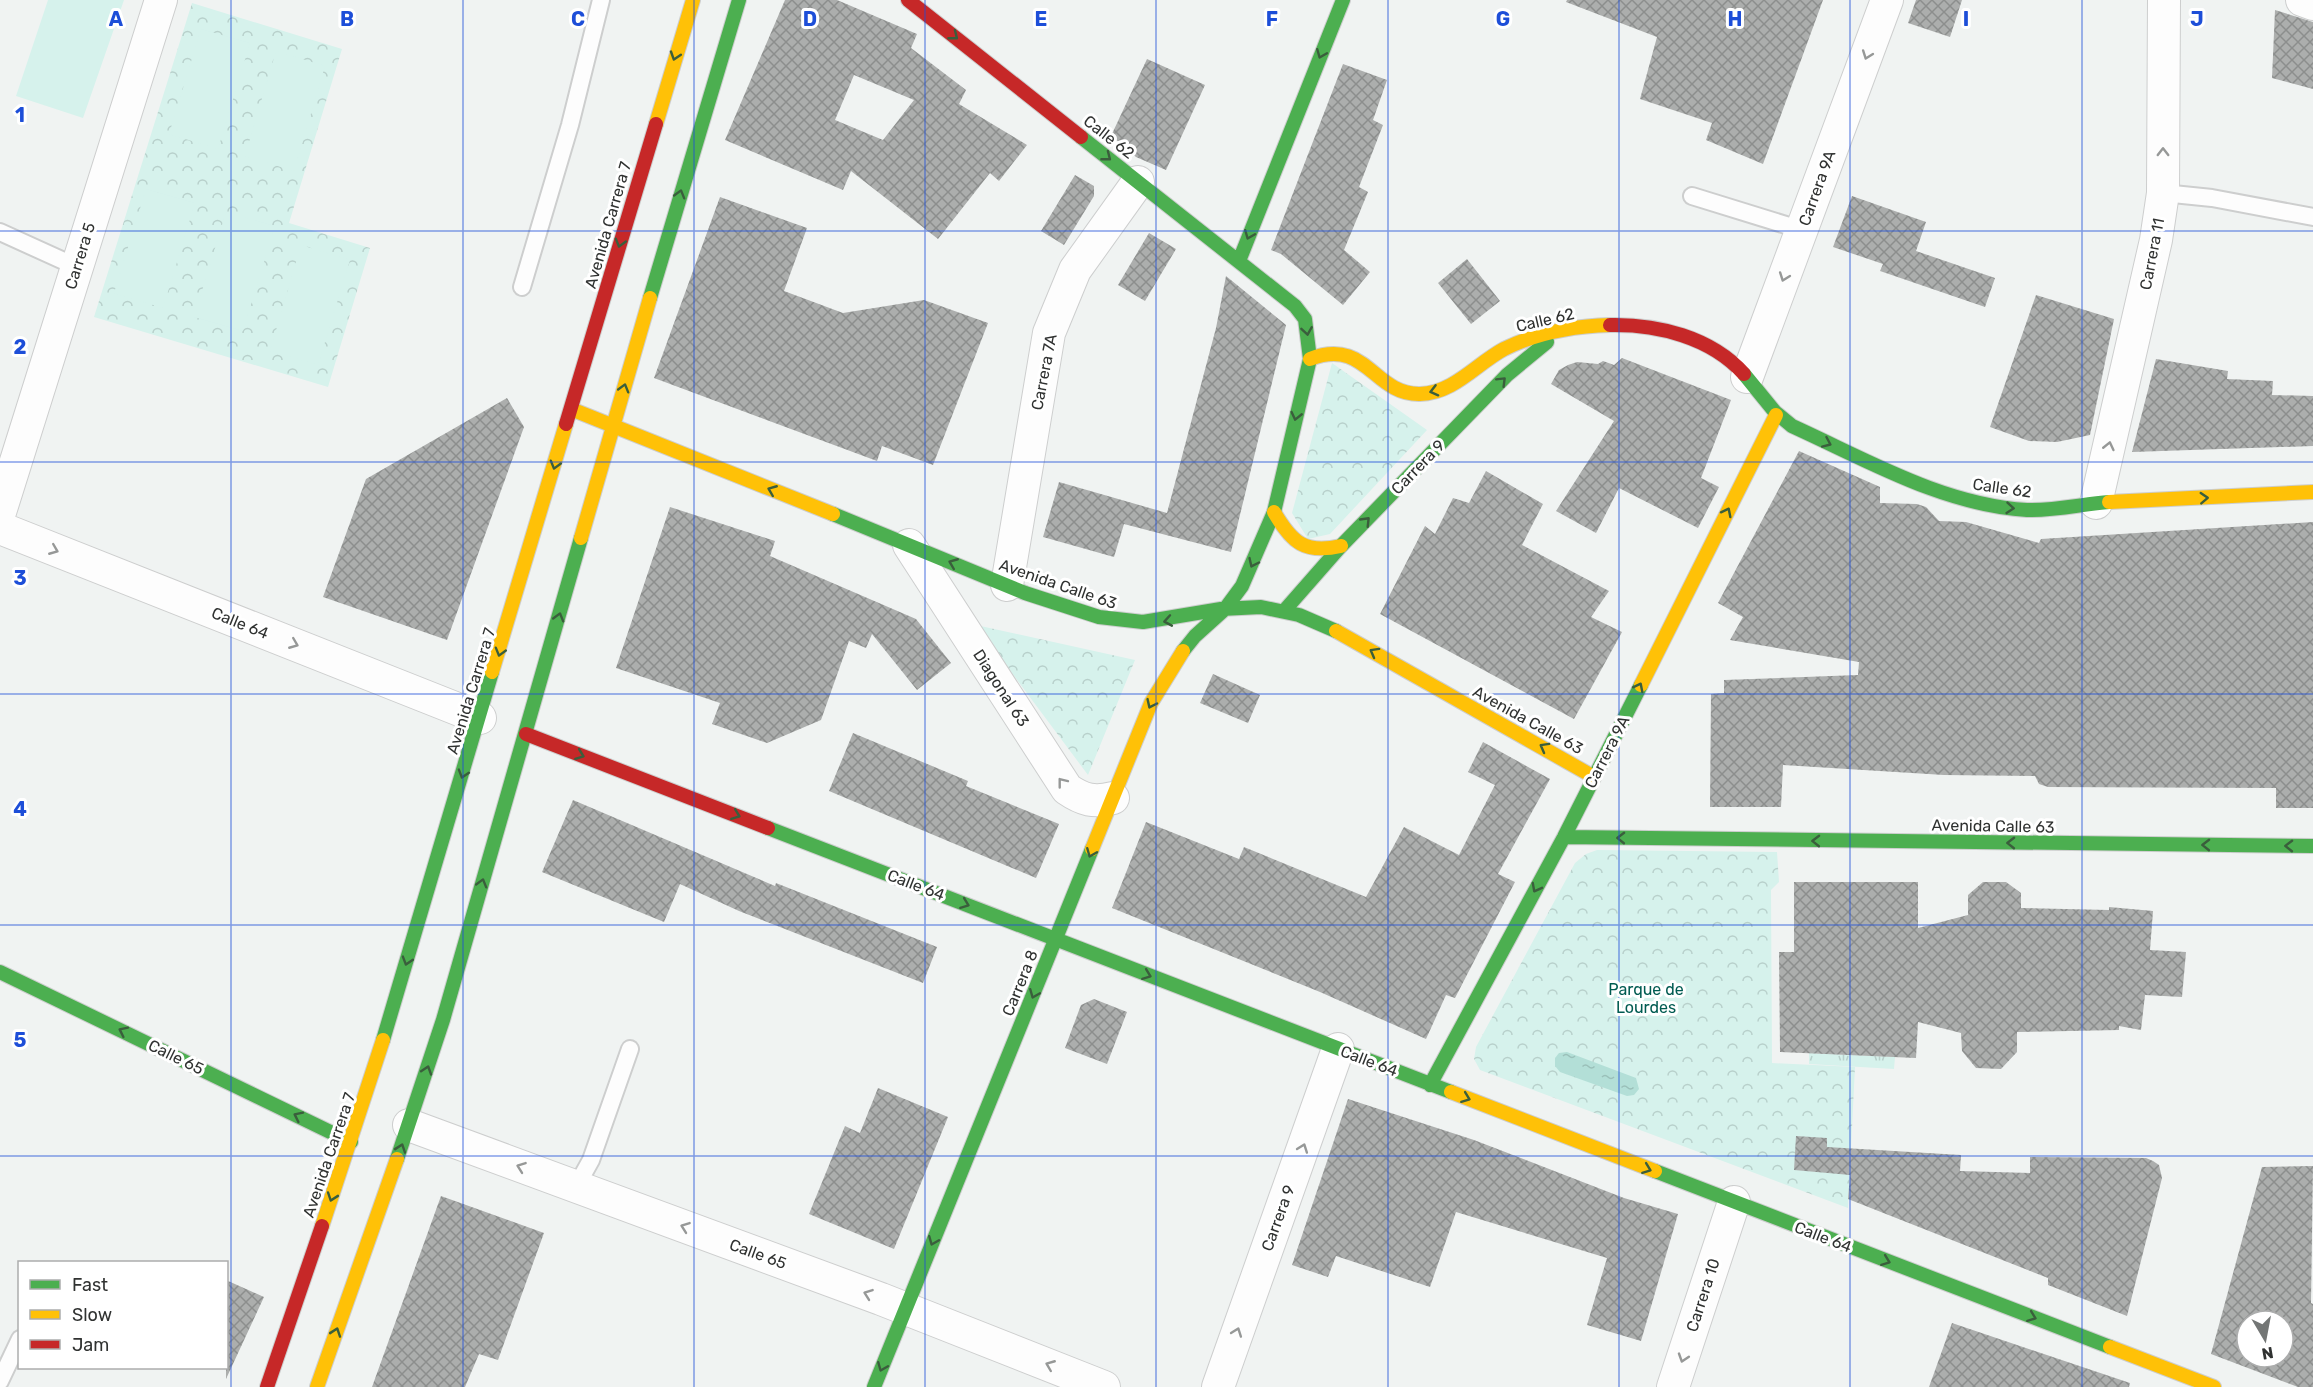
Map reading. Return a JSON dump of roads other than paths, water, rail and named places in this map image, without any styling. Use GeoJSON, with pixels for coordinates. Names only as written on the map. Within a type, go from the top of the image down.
{"type":"FeatureCollection","features":[{"type":"Feature","properties":{"kind":"street","name":"Carrera 5"},"geometry":{"type":"LineString","coordinates":[[0,512],[161,0]]}},
{"type":"Feature","properties":{"kind":"street","name":"Avenida Carrera 7"},"geometry":{"type":"LineString","coordinates":[[267,1387],[351,1142],[480,718],[693,0]]}},
{"type":"Feature","properties":{"kind":"street"},"geometry":{"type":"LineString","coordinates":[[317,1387],[409,1125],[446,1008],[739,0]]}},
{"type":"Feature","properties":{"kind":"street","name":"Calle 62"},"geometry":{"type":"LineString","coordinates":[[908,0],[1295,306],[1305,319],[1310,359],[1322,352],[1347,354],[1402,390],[1416,394],[1433,393],[1452,386],[1503,349],[1527,340],[1608,325],[1668,331],[1697,341],[1722,355],[1747,377],[1776,415],[1811,436],[1937,492],[1989,506],[2030,510],[2096,503],[2313,492]]}},
{"type":"Feature","properties":{"kind":"street"},"geometry":{"type":"LineString","coordinates":[[1239,261],[1343,0]]}},
{"type":"Feature","properties":{"kind":"street","name":"Carrera 9A"},"geometry":{"type":"LineString","coordinates":[[1747,377],[1887,0]]}},
{"type":"Feature","properties":{"kind":"street","name":"Carrera 11"},"geometry":{"type":"LineString","coordinates":[[2096,503],[2156,240],[2163,193],[2164,0]]}},
{"type":"Feature","properties":{"kind":"street"},"geometry":{"type":"LineString","coordinates":[[2302,0],[2313,4]]}},
{"type":"Feature","properties":{"kind":"street","name":"Carrera 7A"},"geometry":{"type":"LineString","coordinates":[[1007,585],[1049,333],[1075,270],[1138,182]]}},
{"type":"Feature","properties":{"kind":"street","name":"Carrera 9"},"geometry":{"type":"LineString","coordinates":[[1284,611],[1341,546],[1507,375],[1561,332]]}},
{"type":"Feature","properties":{"kind":"street"},"geometry":{"type":"LineString","coordinates":[[1225,609],[1242,586],[1274,512],[1310,359]]}},
{"type":"Feature","properties":{"kind":"street","name":"Avenida Calle 63"},"geometry":{"type":"LineString","coordinates":[[571,408],[1007,585],[1123,623],[1151,624],[1225,609],[1260,606],[1284,611],[1334,630],[1594,777]]}},
{"type":"Feature","properties":{"kind":"street","name":"Carrera 9A"},"geometry":{"type":"LineString","coordinates":[[1430,1085],[1564,837],[1776,415]]}},
{"type":"Feature","properties":{"kind":"street"},"geometry":{"type":"LineString","coordinates":[[1274,512],[1293,541],[1308,548],[1325,550],[1341,546]]}},
{"type":"Feature","properties":{"kind":"street","name":"Calle 64"},"geometry":{"type":"LineString","coordinates":[[0,528],[480,718]]}},
{"type":"Feature","properties":{"kind":"street","name":"Diagonal 63"},"geometry":{"type":"LineString","coordinates":[[909,545],[1067,789],[1083,800],[1099,802],[1113,798]]}},
{"type":"Feature","properties":{"kind":"street","name":"Carrera 8"},"geometry":{"type":"LineString","coordinates":[[874,1387],[1113,798],[1163,681],[1196,636],[1225,609]]}},
{"type":"Feature","properties":{"kind":"street","name":"Calle 64"},"geometry":{"type":"LineString","coordinates":[[526,734],[2214,1387]]}},
{"type":"Feature","properties":{"kind":"street","name":"Avenida Calle 63"},"geometry":{"type":"LineString","coordinates":[[1564,837],[2313,846]]}},
{"type":"Feature","properties":{"kind":"street","name":"Calle 65"},"geometry":{"type":"LineString","coordinates":[[0,972],[351,1142]]}},
{"type":"Feature","properties":{"kind":"street","name":"Carrera 9"},"geometry":{"type":"LineString","coordinates":[[1218,1387],[1338,1049]]}},
{"type":"Feature","properties":{"kind":"street","name":"Calle 65"},"geometry":{"type":"LineString","coordinates":[[409,1125],[906,1308],[1104,1387]]}},
{"type":"Feature","properties":{"kind":"street","name":"Carrera 10"},"geometry":{"type":"LineString","coordinates":[[1673,1387],[1734,1202]]}},
{"type":"Feature","properties":{"kind":"street"},"geometry":{"type":"LineString","coordinates":[[2150,1379],[2154,1364]]}},
{"type":"Feature","properties":{"kind":"lane"},"geometry":{"type":"LineString","coordinates":[[522,287],[570,124],[601,0]]}},
{"type":"Feature","properties":{"kind":"lane"},"geometry":{"type":"LineString","coordinates":[[2163,193],[2212,198],[2313,216]]}},
{"type":"Feature","properties":{"kind":"lane"},"geometry":{"type":"LineString","coordinates":[[1692,196],[1802,230]]}},
{"type":"Feature","properties":{"kind":"lane"},"geometry":{"type":"LineString","coordinates":[[0,232],[77,267]]}},
{"type":"Feature","properties":{"kind":"lane"},"geometry":{"type":"LineString","coordinates":[[576,1187],[591,1160],[630,1049]]}},
{"type":"Feature","properties":{"kind":"lane"},"geometry":{"type":"LineString","coordinates":[[0,1381],[18,1343]]}},
{"type":"Feature","properties":{"kind":"water"},"geometry":{"type":"Polygon","coordinates":[[[1567,1052],[1636,1078],[1639,1089],[1634,1095],[1627,1096],[1560,1072],[1555,1066],[1555,1058],[1559,1053],[1567,1052]]]}},
{"type":"Feature","properties":{"kind":"park label","name":"Parque de Lourdes"},"geometry":{"type":"Point","coordinates":[1646,998]}}]}
